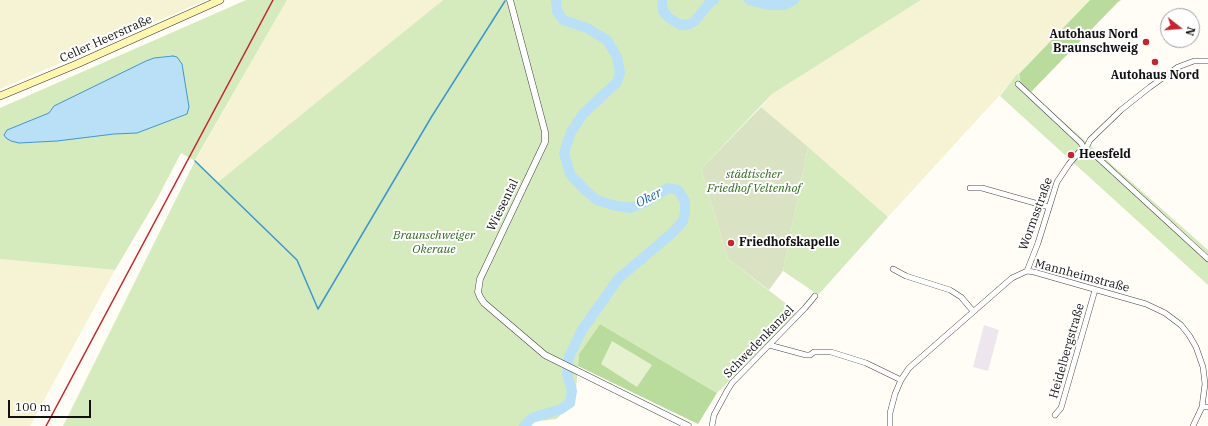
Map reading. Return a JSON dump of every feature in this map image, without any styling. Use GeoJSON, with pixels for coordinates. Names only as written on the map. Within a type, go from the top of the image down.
{"type":"FeatureCollection","features":[{"type":"Feature","properties":{"kind":"main road","name":"Celler Heerstraße"},"geometry":{"type":"LineString","coordinates":[[0,96],[77,64],[220,0]]}},
{"type":"Feature","properties":{"kind":"street","name":"Wiesental"},"geometry":{"type":"LineString","coordinates":[[510,0],[545,132],[545,142],[480,279],[478,292],[480,297],[484,303],[538,350],[556,361],[688,426]]}},
{"type":"Feature","properties":{"kind":"street"},"geometry":{"type":"LineString","coordinates":[[1086,150],[1090,140],[1121,110],[1150,87],[1178,67],[1194,61],[1208,61]]}},
{"type":"Feature","properties":{"kind":"street"},"geometry":{"type":"LineString","coordinates":[[1018,84],[1081,143],[1086,150],[1097,157],[1208,259]]}},
{"type":"Feature","properties":{"kind":"street","name":"Wormsstraße"},"geometry":{"type":"LineString","coordinates":[[1027,271],[1038,243],[1057,182],[1079,152],[1086,150]]}},
{"type":"Feature","properties":{"kind":"street"},"geometry":{"type":"LineString","coordinates":[[970,188],[982,188],[1049,207]]}},
{"type":"Feature","properties":{"kind":"street"},"geometry":{"type":"LineString","coordinates":[[894,269],[906,276],[950,290],[961,297],[974,311]]}},
{"type":"Feature","properties":{"kind":"street","name":"Mannheimstraße"},"geometry":{"type":"LineString","coordinates":[[890,426],[890,413],[893,401],[901,380],[909,368],[1012,278],[1027,271],[1154,307],[1181,325],[1196,347],[1203,367],[1205,384],[1202,407],[1193,426]]}},
{"type":"Feature","properties":{"kind":"street","name":"Heidelbergstraße"},"geometry":{"type":"LineString","coordinates":[[1055,415],[1061,408],[1095,290]]}},
{"type":"Feature","properties":{"kind":"street","name":"Schwedenkanzel"},"geometry":{"type":"LineString","coordinates":[[712,426],[714,416],[727,391],[739,375],[815,296]]}},
{"type":"Feature","properties":{"kind":"street"},"geometry":{"type":"LineString","coordinates":[[769,345],[806,355],[810,355],[814,352],[831,352],[866,362],[901,380]]}},
{"type":"Feature","properties":{"kind":"street"},"geometry":{"type":"LineString","coordinates":[[1202,407],[1208,407]]}},
{"type":"Feature","properties":{"kind":"shaded area"},"geometry":{"type":"Polygon","coordinates":[[[0,0],[206,0],[0,89],[0,0]]]}},
{"type":"Feature","properties":{"kind":"shaded area"},"geometry":{"type":"Polygon","coordinates":[[[287,0],[443,0],[218,182],[195,161],[287,0]]]}},
{"type":"Feature","properties":{"kind":"shaded area"},"geometry":{"type":"Polygon","coordinates":[[[921,0],[1090,0],[1019,74],[888,217],[761,107],[772,94],[921,0]]]}},
{"type":"Feature","properties":{"kind":"shaded area"},"geometry":{"type":"Polygon","coordinates":[[[0,259],[115,270],[30,426],[0,426],[0,259]]]}},
{"type":"Feature","properties":{"kind":"shaded area"},"geometry":{"type":"Polygon","coordinates":[[[984,325],[999,330],[988,371],[973,367],[984,325]]]}},
{"type":"Feature","properties":{"kind":"green space","name":"Braunschweiger Okeraue"},"geometry":{"type":"Polygon","coordinates":[[[246,0],[287,0],[195,160],[218,182],[443,0],[921,0],[772,94],[701,169],[728,259],[797,312],[717,393],[600,324],[579,354],[573,405],[556,419],[532,422],[529,426],[63,426],[195,161],[181,153],[157,199],[115,270],[0,259],[0,108],[246,0]],[[173,56],[154,58],[146,61],[50,113],[7,130],[19,143],[57,141],[114,134],[137,133],[187,114],[173,56]]]}},
{"type":"Feature","properties":{"kind":"green space"},"geometry":{"type":"Polygon","coordinates":[[[1090,0],[1121,0],[1031,92],[1021,84],[1019,74],[1090,0]]]}},
{"type":"Feature","properties":{"kind":"green space"},"geometry":{"type":"Polygon","coordinates":[[[1018,73],[1021,84],[1208,250],[1208,285],[1000,96],[1018,73]]]}},
{"type":"Feature","properties":{"kind":"green space","name":"städtischer Friedhof Veltenhof"},"geometry":{"type":"Polygon","coordinates":[[[761,107],[808,147],[783,271],[769,290],[728,259],[701,169],[761,107]]]}},
{"type":"Feature","properties":{"kind":"green space"},"geometry":{"type":"Polygon","coordinates":[[[808,147],[888,217],[819,294],[783,271],[808,147]]]}},
{"type":"Feature","properties":{"kind":"green space"},"geometry":{"type":"Polygon","coordinates":[[[600,324],[717,393],[698,424],[578,366],[579,354],[600,324]]]}},
{"type":"Feature","properties":{"kind":"green space"},"geometry":{"type":"Polygon","coordinates":[[[612,341],[652,365],[637,387],[601,364],[612,341]]]}},
{"type":"Feature","properties":{"kind":"water"},"geometry":{"type":"Polygon","coordinates":[[[177,57],[182,64],[189,107],[187,114],[137,133],[114,134],[57,141],[19,143],[11,141],[4,135],[7,130],[49,113],[54,106],[146,61],[154,58],[177,57]]]}},
{"type":"Feature","properties":{"kind":"waterway","name":"Oker"},"geometry":{"type":"LineString","coordinates":[[524,426],[532,418],[561,409],[570,403],[572,391],[567,374],[569,357],[582,330],[618,279],[672,233],[683,221],[685,212],[685,201],[678,190],[668,188],[646,202],[630,208],[612,205],[597,200],[570,174],[564,153],[571,132],[583,114],[617,82],[620,73],[617,57],[607,40],[587,28],[563,20],[557,11],[556,0]]}},
{"type":"Feature","properties":{"kind":"waterway","name":"Oker"},"geometry":{"type":"LineString","coordinates":[[662,0],[663,11],[669,18],[681,25],[690,24],[695,21],[711,1],[714,0]]}},
{"type":"Feature","properties":{"kind":"waterway","name":"Oker"},"geometry":{"type":"LineString","coordinates":[[749,0],[768,5],[784,5],[794,0]]}},
{"type":"Feature","properties":{"kind":"waterway"},"geometry":{"type":"LineString","coordinates":[[195,161],[297,260],[318,309],[432,116],[505,1]]}},
{"type":"Feature","properties":{"kind":"railway"},"geometry":{"type":"LineString","coordinates":[[46,426],[273,0]]}},
{"type":"Feature","properties":{"kind":"place","name":"Autohaus Nord Braunschweig"},"geometry":{"type":"Point","coordinates":[1146,42]}},
{"type":"Feature","properties":{"kind":"place","name":"Autohaus Nord"},"geometry":{"type":"Point","coordinates":[1155,62]}},
{"type":"Feature","properties":{"kind":"place","name":"Heesfeld"},"geometry":{"type":"Point","coordinates":[1071,155]}},
{"type":"Feature","properties":{"kind":"place","name":"Friedhofskapelle"},"geometry":{"type":"Point","coordinates":[731,243]}}]}
